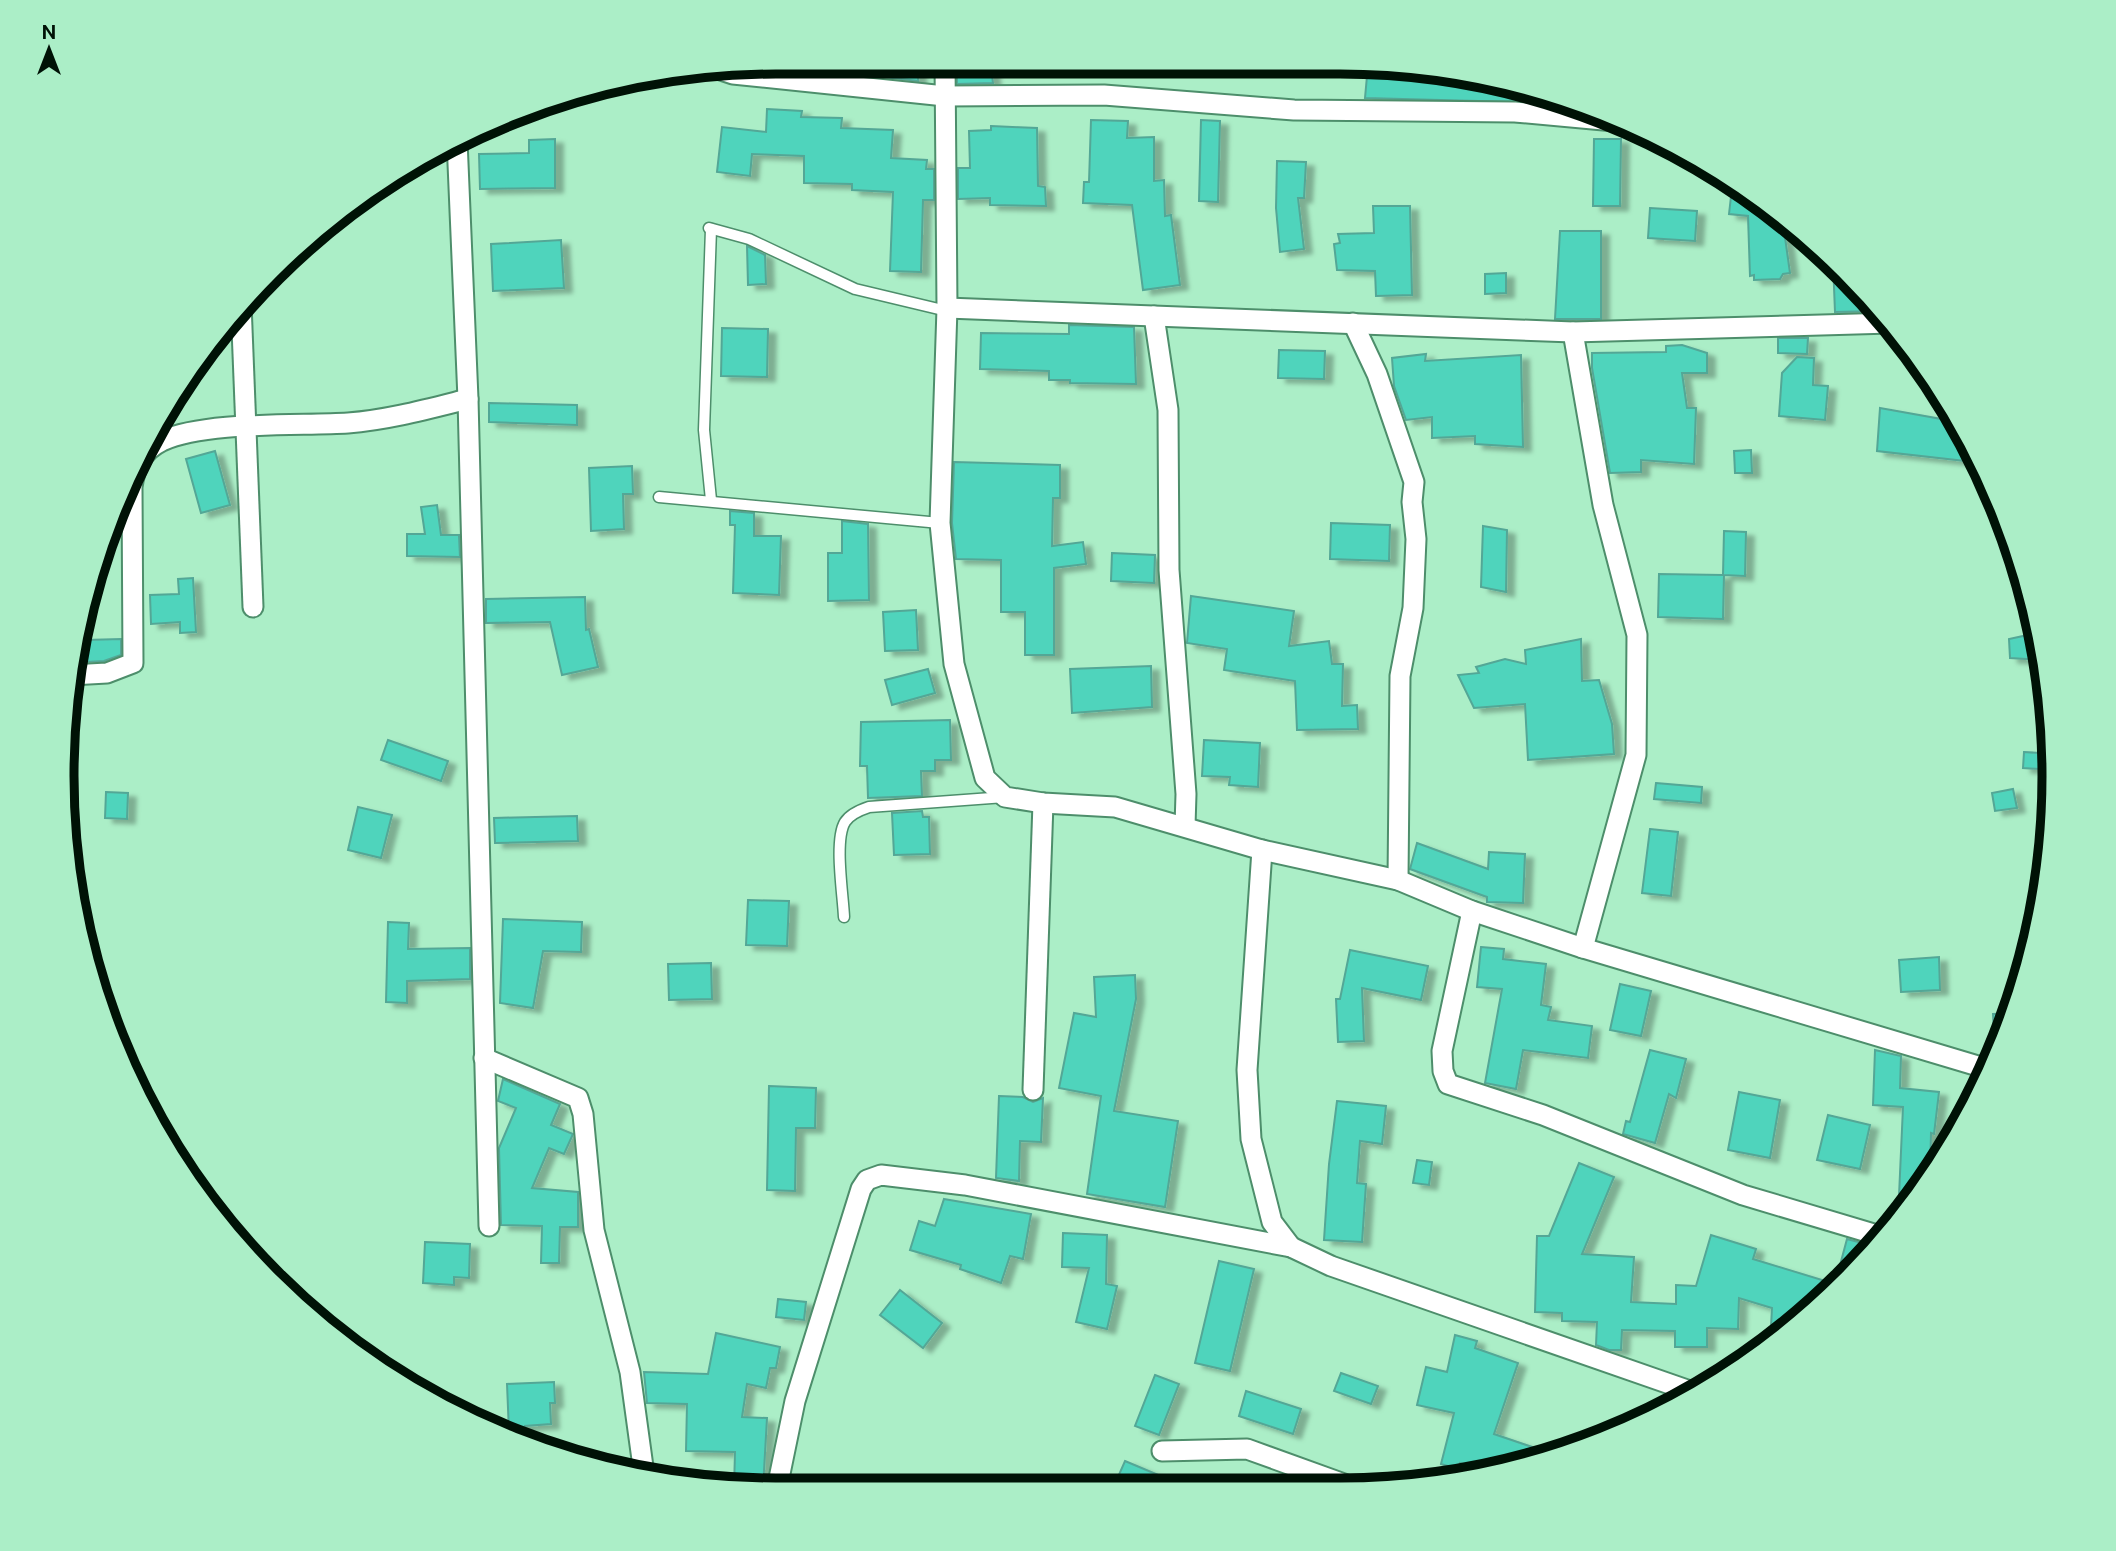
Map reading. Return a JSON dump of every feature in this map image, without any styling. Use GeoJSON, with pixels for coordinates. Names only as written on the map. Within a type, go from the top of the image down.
{"type":"FeatureCollection","features":[{"type":"Feature","properties":{"kind":"street"},"geometry":{"type":"LineString","coordinates":[[945,74],[947,310],[940,523],[954,664],[985,778],[1005,797],[1043,803],[1115,807],[1262,850],[1398,880],[1472,911],[1583,948],[1979,1066]]}},
{"type":"Feature","properties":{"kind":"street"},"geometry":{"type":"LineString","coordinates":[[740,75],[945,96],[1104,95],[1294,110],[1515,112],[1586,118]]}},
{"type":"Feature","properties":{"kind":"street"},"geometry":{"type":"LineString","coordinates":[[457,150],[468,399],[489,1226]]}},
{"type":"Feature","properties":{"kind":"street"},"geometry":{"type":"LineString","coordinates":[[947,310],[1573,332],[1877,323]]}},
{"type":"Feature","properties":{"kind":"street"},"geometry":{"type":"LineString","coordinates":[[1154,316],[1168,410],[1169,580],[1186,794],[1185,826]]}},
{"type":"Feature","properties":{"kind":"street"},"geometry":{"type":"LineString","coordinates":[[241,321],[243,428],[253,607]]}},
{"type":"Feature","properties":{"kind":"street"},"geometry":{"type":"LineString","coordinates":[[1353,323],[1377,374],[1414,482],[1412,502],[1416,539],[1413,608],[1400,676],[1398,880]]}},
{"type":"Feature","properties":{"kind":"street"},"geometry":{"type":"LineString","coordinates":[[1573,332],[1602,505],[1637,635],[1636,755],[1583,948]]}},
{"type":"Feature","properties":{"kind":"street"},"geometry":{"type":"LineString","coordinates":[[156,446],[164,440],[194,433],[350,423],[397,416],[468,399]]}},
{"type":"Feature","properties":{"kind":"street"},"geometry":{"type":"LineString","coordinates":[[81,674],[107,673],[133,663],[132,496]]}},
{"type":"Feature","properties":{"kind":"street"},"geometry":{"type":"LineString","coordinates":[[1033,1090],[1043,803]]}},
{"type":"Feature","properties":{"kind":"street"},"geometry":{"type":"LineString","coordinates":[[1262,850],[1247,1070],[1251,1139],[1272,1222],[1291,1247]]}},
{"type":"Feature","properties":{"kind":"street"},"geometry":{"type":"LineString","coordinates":[[1472,911],[1442,1051],[1443,1071],[1448,1084],[1543,1115],[1743,1195],[1872,1233]]}},
{"type":"Feature","properties":{"kind":"street"},"geometry":{"type":"LineString","coordinates":[[484,1058],[578,1098],[583,1114],[594,1230],[630,1372],[643,1465]]}},
{"type":"Feature","properties":{"kind":"street"},"geometry":{"type":"LineString","coordinates":[[779,1478],[794,1401],[861,1189],[867,1180],[881,1175],[965,1185],[1291,1247],[1331,1266],[1682,1388]]}},
{"type":"Feature","properties":{"kind":"street"},"geometry":{"type":"LineString","coordinates":[[1162,1451],[1247,1449],[1327,1478]]}},
{"type":"Feature","properties":{"kind":"lane"},"geometry":{"type":"LineString","coordinates":[[711,500],[704,429],[710,229],[749,239],[855,289],[947,310]]}},
{"type":"Feature","properties":{"kind":"lane"},"geometry":{"type":"LineString","coordinates":[[659,497],[940,523]]}},
{"type":"Feature","properties":{"kind":"lane"},"geometry":{"type":"LineString","coordinates":[[844,917],[840,836],[846,821],[856,812],[869,807],[1005,797]]}},
{"type":"Feature","properties":{"kind":"building"},"geometry":{"type":"Polygon","coordinates":[[[885,74],[918,74],[918,81],[885,77],[885,74]]]}},
{"type":"Feature","properties":{"kind":"building"},"geometry":{"type":"Polygon","coordinates":[[[957,74],[992,74],[993,83],[957,84],[957,74]]]}},
{"type":"Feature","properties":{"kind":"building"},"geometry":{"type":"Polygon","coordinates":[[[1367,75],[1386,75],[1477,87],[1540,103],[1365,98],[1367,75]]]}},
{"type":"Feature","properties":{"kind":"building"},"geometry":{"type":"Polygon","coordinates":[[[767,109],[802,111],[801,117],[842,118],[841,128],[893,130],[891,158],[927,160],[926,169],[934,169],[934,200],[923,200],[921,272],[890,271],[893,192],[852,190],[852,184],[804,183],[804,156],[752,154],[750,176],[717,172],[722,127],[766,132],[767,109]]]}},
{"type":"Feature","properties":{"kind":"building"},"geometry":{"type":"Polygon","coordinates":[[[1091,120],[1128,121],[1127,138],[1154,137],[1154,181],[1164,180],[1165,216],[1171,215],[1180,285],[1143,290],[1132,205],[1083,203],[1084,182],[1089,182],[1091,120]]]}},
{"type":"Feature","properties":{"kind":"building"},"geometry":{"type":"Polygon","coordinates":[[[1201,120],[1220,121],[1218,202],[1199,201],[1201,120]]]}},
{"type":"Feature","properties":{"kind":"building"},"geometry":{"type":"Polygon","coordinates":[[[991,126],[1037,128],[1038,186],[1045,187],[1046,206],[990,205],[990,198],[958,199],[958,168],[970,168],[969,131],[991,130],[991,126]]]}},
{"type":"Feature","properties":{"kind":"building"},"geometry":{"type":"Polygon","coordinates":[[[555,139],[555,188],[480,189],[479,154],[529,153],[529,140],[555,139]]]}},
{"type":"Feature","properties":{"kind":"building"},"geometry":{"type":"Polygon","coordinates":[[[1594,139],[1621,139],[1620,206],[1593,206],[1594,139]]]}},
{"type":"Feature","properties":{"kind":"building"},"geometry":{"type":"Polygon","coordinates":[[[1277,161],[1306,162],[1304,198],[1298,198],[1304,249],[1280,252],[1276,208],[1277,161]]]}},
{"type":"Feature","properties":{"kind":"building"},"geometry":{"type":"Polygon","coordinates":[[[1731,192],[1784,233],[1790,273],[1783,274],[1780,279],[1754,280],[1754,275],[1750,276],[1748,216],[1729,214],[1731,192]]]}},
{"type":"Feature","properties":{"kind":"building"},"geometry":{"type":"Polygon","coordinates":[[[1373,206],[1410,206],[1412,295],[1376,296],[1375,271],[1337,270],[1334,244],[1340,243],[1338,234],[1374,233],[1373,206]]]}},
{"type":"Feature","properties":{"kind":"building"},"geometry":{"type":"Polygon","coordinates":[[[1650,208],[1697,211],[1695,241],[1648,238],[1650,208]]]}},
{"type":"Feature","properties":{"kind":"building"},"geometry":{"type":"Polygon","coordinates":[[[1560,231],[1601,231],[1601,319],[1555,319],[1560,231]]]}},
{"type":"Feature","properties":{"kind":"building"},"geometry":{"type":"Polygon","coordinates":[[[561,240],[564,288],[493,291],[491,244],[561,240]]]}},
{"type":"Feature","properties":{"kind":"building"},"geometry":{"type":"Polygon","coordinates":[[[747,246],[765,255],[766,284],[748,285],[747,246]]]}},
{"type":"Feature","properties":{"kind":"building"},"geometry":{"type":"Polygon","coordinates":[[[1506,273],[1506,293],[1485,294],[1485,274],[1506,273]]]}},
{"type":"Feature","properties":{"kind":"building"},"geometry":{"type":"Polygon","coordinates":[[[1834,276],[1866,311],[1835,312],[1834,276]]]}},
{"type":"Feature","properties":{"kind":"building"},"geometry":{"type":"Polygon","coordinates":[[[1069,325],[1134,327],[1136,384],[1070,383],[1070,380],[1049,380],[1049,371],[980,369],[981,333],[1069,334],[1069,325]]]}},
{"type":"Feature","properties":{"kind":"building"},"geometry":{"type":"Polygon","coordinates":[[[722,328],[768,329],[767,377],[721,376],[722,328]]]}},
{"type":"Feature","properties":{"kind":"building"},"geometry":{"type":"Polygon","coordinates":[[[1778,338],[1808,338],[1807,354],[1778,353],[1778,338]]]}},
{"type":"Feature","properties":{"kind":"building"},"geometry":{"type":"Polygon","coordinates":[[[1682,345],[1707,353],[1707,373],[1682,373],[1687,408],[1696,408],[1694,464],[1641,460],[1641,472],[1610,473],[1592,368],[1592,353],[1666,352],[1666,346],[1682,345]]]}},
{"type":"Feature","properties":{"kind":"building"},"geometry":{"type":"Polygon","coordinates":[[[1279,350],[1325,351],[1324,379],[1278,378],[1279,350]]]}},
{"type":"Feature","properties":{"kind":"building"},"geometry":{"type":"Polygon","coordinates":[[[1426,354],[1425,361],[1521,355],[1523,447],[1475,444],[1475,436],[1432,438],[1432,417],[1406,420],[1394,386],[1392,358],[1426,354]]]}},
{"type":"Feature","properties":{"kind":"building"},"geometry":{"type":"Polygon","coordinates":[[[1797,357],[1814,358],[1813,385],[1828,386],[1825,420],[1779,416],[1782,373],[1797,357]]]}},
{"type":"Feature","properties":{"kind":"building"},"geometry":{"type":"Polygon","coordinates":[[[489,403],[577,405],[577,425],[489,422],[489,403]]]}},
{"type":"Feature","properties":{"kind":"building"},"geometry":{"type":"Polygon","coordinates":[[[1880,408],[1945,420],[1968,461],[1877,451],[1880,408]]]}},
{"type":"Feature","properties":{"kind":"building"},"geometry":{"type":"Polygon","coordinates":[[[1751,450],[1752,473],[1735,473],[1734,451],[1751,450]]]}},
{"type":"Feature","properties":{"kind":"building"},"geometry":{"type":"Polygon","coordinates":[[[215,451],[230,505],[201,513],[186,459],[215,451]]]}},
{"type":"Feature","properties":{"kind":"building"},"geometry":{"type":"Polygon","coordinates":[[[954,462],[1060,465],[1060,498],[1053,498],[1052,546],[1083,542],[1086,564],[1054,568],[1054,655],[1025,655],[1025,612],[1001,612],[1001,560],[956,559],[952,523],[954,462]]]}},
{"type":"Feature","properties":{"kind":"building"},"geometry":{"type":"Polygon","coordinates":[[[632,466],[633,494],[623,494],[624,529],[591,531],[589,468],[632,466]]]}},
{"type":"Feature","properties":{"kind":"building"},"geometry":{"type":"Polygon","coordinates":[[[437,505],[441,535],[459,535],[460,557],[407,556],[407,534],[425,534],[421,507],[437,505]]]}},
{"type":"Feature","properties":{"kind":"building"},"geometry":{"type":"Polygon","coordinates":[[[730,511],[754,513],[754,536],[781,536],[779,595],[733,593],[735,525],[730,525],[730,511]]]}},
{"type":"Feature","properties":{"kind":"building"},"geometry":{"type":"Polygon","coordinates":[[[842,521],[868,524],[869,600],[828,601],[828,553],[842,553],[842,521]]]}},
{"type":"Feature","properties":{"kind":"building"},"geometry":{"type":"Polygon","coordinates":[[[1331,523],[1390,525],[1389,561],[1330,559],[1331,523]]]}},
{"type":"Feature","properties":{"kind":"building"},"geometry":{"type":"Polygon","coordinates":[[[1483,526],[1507,530],[1506,592],[1481,587],[1483,526]]]}},
{"type":"Feature","properties":{"kind":"building"},"geometry":{"type":"Polygon","coordinates":[[[1724,531],[1746,532],[1745,576],[1724,575],[1723,619],[1658,617],[1659,574],[1723,575],[1724,531]]]}},
{"type":"Feature","properties":{"kind":"building"},"geometry":{"type":"Polygon","coordinates":[[[1112,553],[1155,555],[1154,583],[1111,581],[1112,553]]]}},
{"type":"Feature","properties":{"kind":"building"},"geometry":{"type":"Polygon","coordinates":[[[193,578],[196,632],[180,633],[180,622],[151,624],[150,595],[179,594],[178,579],[193,578]]]}},
{"type":"Feature","properties":{"kind":"building"},"geometry":{"type":"Polygon","coordinates":[[[1191,596],[1294,611],[1289,646],[1329,641],[1332,664],[1343,664],[1342,706],[1357,705],[1358,729],[1297,730],[1295,681],[1224,670],[1227,649],[1187,643],[1191,596]]]}},
{"type":"Feature","properties":{"kind":"building"},"geometry":{"type":"Polygon","coordinates":[[[585,597],[586,630],[589,629],[598,667],[562,675],[550,622],[486,623],[486,599],[585,597]]]}},
{"type":"Feature","properties":{"kind":"building"},"geometry":{"type":"Polygon","coordinates":[[[916,610],[918,650],[885,651],[883,612],[916,610]]]}},
{"type":"Feature","properties":{"kind":"building"},"geometry":{"type":"Polygon","coordinates":[[[2028,635],[2032,659],[2010,658],[2009,639],[2028,635]]]}},
{"type":"Feature","properties":{"kind":"building"},"geometry":{"type":"Polygon","coordinates":[[[121,639],[121,655],[104,661],[86,662],[87,640],[121,639]]]}},
{"type":"Feature","properties":{"kind":"building"},"geometry":{"type":"Polygon","coordinates":[[[1581,639],[1582,681],[1599,680],[1612,724],[1614,754],[1528,760],[1525,704],[1474,708],[1458,675],[1479,673],[1476,667],[1505,659],[1526,664],[1525,650],[1581,639]]]}},
{"type":"Feature","properties":{"kind":"building"},"geometry":{"type":"Polygon","coordinates":[[[1151,666],[1152,707],[1072,713],[1070,669],[1151,666]]]}},
{"type":"Feature","properties":{"kind":"building"},"geometry":{"type":"Polygon","coordinates":[[[928,669],[935,693],[892,705],[885,680],[928,669]]]}},
{"type":"Feature","properties":{"kind":"building"},"geometry":{"type":"Polygon","coordinates":[[[950,720],[951,760],[935,760],[935,771],[921,771],[922,796],[868,798],[867,766],[860,766],[861,722],[950,720]]]}},
{"type":"Feature","properties":{"kind":"building"},"geometry":{"type":"Polygon","coordinates":[[[388,740],[448,761],[441,781],[381,760],[388,740]]]}},
{"type":"Feature","properties":{"kind":"building"},"geometry":{"type":"Polygon","coordinates":[[[1204,740],[1260,743],[1258,787],[1229,785],[1230,777],[1202,776],[1204,740]]]}},
{"type":"Feature","properties":{"kind":"building"},"geometry":{"type":"Polygon","coordinates":[[[2024,752],[2040,753],[2039,769],[2023,768],[2024,752]]]}},
{"type":"Feature","properties":{"kind":"building"},"geometry":{"type":"Polygon","coordinates":[[[1656,783],[1702,787],[1701,803],[1654,799],[1656,783]]]}},
{"type":"Feature","properties":{"kind":"building"},"geometry":{"type":"Polygon","coordinates":[[[2013,789],[2017,808],[1995,811],[1992,793],[2013,789]]]}},
{"type":"Feature","properties":{"kind":"building"},"geometry":{"type":"Polygon","coordinates":[[[106,792],[128,793],[127,819],[105,818],[106,792]]]}},
{"type":"Feature","properties":{"kind":"building"},"geometry":{"type":"Polygon","coordinates":[[[358,807],[392,815],[381,858],[348,850],[358,807]]]}},
{"type":"Feature","properties":{"kind":"building"},"geometry":{"type":"Polygon","coordinates":[[[922,811],[923,817],[929,817],[930,854],[894,855],[892,813],[922,811]]]}},
{"type":"Feature","properties":{"kind":"building"},"geometry":{"type":"Polygon","coordinates":[[[577,816],[578,841],[495,843],[494,818],[577,816]]]}},
{"type":"Feature","properties":{"kind":"building"},"geometry":{"type":"Polygon","coordinates":[[[1650,829],[1678,832],[1671,896],[1642,893],[1650,829]]]}},
{"type":"Feature","properties":{"kind":"building"},"geometry":{"type":"Polygon","coordinates":[[[1417,843],[1488,869],[1489,852],[1525,854],[1523,903],[1487,902],[1487,897],[1410,869],[1417,843]]]}},
{"type":"Feature","properties":{"kind":"building"},"geometry":{"type":"Polygon","coordinates":[[[748,900],[789,901],[787,946],[746,945],[748,900]]]}},
{"type":"Feature","properties":{"kind":"building"},"geometry":{"type":"Polygon","coordinates":[[[503,919],[582,922],[581,952],[543,951],[533,1008],[500,1003],[503,919]]]}},
{"type":"Feature","properties":{"kind":"building"},"geometry":{"type":"Polygon","coordinates":[[[388,922],[409,923],[408,949],[470,948],[470,979],[407,981],[407,1003],[386,1002],[388,922]]]}},
{"type":"Feature","properties":{"kind":"building"},"geometry":{"type":"Polygon","coordinates":[[[1481,947],[1504,949],[1503,959],[1546,964],[1541,1005],[1551,1007],[1548,1020],[1592,1026],[1588,1058],[1523,1050],[1516,1089],[1485,1083],[1502,989],[1477,987],[1481,947]]]}},
{"type":"Feature","properties":{"kind":"building"},"geometry":{"type":"Polygon","coordinates":[[[1350,950],[1428,966],[1421,1000],[1362,988],[1364,1041],[1338,1042],[1336,999],[1340,999],[1350,950]]]}},
{"type":"Feature","properties":{"kind":"building"},"geometry":{"type":"Polygon","coordinates":[[[1939,957],[1940,990],[1901,992],[1899,960],[1939,957]]]}},
{"type":"Feature","properties":{"kind":"building"},"geometry":{"type":"Polygon","coordinates":[[[711,963],[712,999],[669,1000],[668,964],[711,963]]]}},
{"type":"Feature","properties":{"kind":"building"},"geometry":{"type":"Polygon","coordinates":[[[1135,975],[1136,999],[1114,1111],[1178,1121],[1165,1207],[1087,1194],[1101,1096],[1059,1088],[1074,1013],[1096,1017],[1094,977],[1135,975]]]}},
{"type":"Feature","properties":{"kind":"building"},"geometry":{"type":"Polygon","coordinates":[[[1620,984],[1651,991],[1641,1036],[1610,1030],[1620,984]]]}},
{"type":"Feature","properties":{"kind":"building"},"geometry":{"type":"Polygon","coordinates":[[[1993,1014],[2000,1014],[1994,1031],[1993,1014]]]}},
{"type":"Feature","properties":{"kind":"building"},"geometry":{"type":"Polygon","coordinates":[[[1650,1050],[1686,1059],[1676,1098],[1669,1094],[1655,1143],[1623,1134],[1626,1121],[1630,1122],[1650,1050]]]}},
{"type":"Feature","properties":{"kind":"building"},"geometry":{"type":"Polygon","coordinates":[[[1875,1050],[1901,1056],[1900,1088],[1939,1092],[1934,1134],[1931,1133],[1930,1155],[1899,1201],[1903,1107],[1873,1105],[1875,1050]]]}},
{"type":"Feature","properties":{"kind":"building"},"geometry":{"type":"Polygon","coordinates":[[[503,1079],[560,1104],[551,1125],[573,1134],[564,1154],[549,1148],[532,1188],[578,1192],[578,1227],[560,1227],[559,1263],[541,1263],[542,1226],[501,1225],[499,1148],[516,1108],[498,1101],[503,1079]]]}},
{"type":"Feature","properties":{"kind":"building"},"geometry":{"type":"Polygon","coordinates":[[[769,1086],[816,1088],[815,1128],[796,1128],[795,1191],[767,1190],[769,1086]]]}},
{"type":"Feature","properties":{"kind":"building"},"geometry":{"type":"Polygon","coordinates":[[[1739,1092],[1780,1100],[1770,1158],[1728,1150],[1739,1092]]]}},
{"type":"Feature","properties":{"kind":"building"},"geometry":{"type":"Polygon","coordinates":[[[999,1096],[1023,1097],[1033,1102],[1043,1098],[1041,1142],[1020,1141],[1019,1181],[996,1178],[999,1096]]]}},
{"type":"Feature","properties":{"kind":"building"},"geometry":{"type":"Polygon","coordinates":[[[1337,1101],[1386,1106],[1382,1144],[1360,1141],[1357,1183],[1366,1184],[1362,1242],[1324,1240],[1337,1101]]]}},
{"type":"Feature","properties":{"kind":"building"},"geometry":{"type":"Polygon","coordinates":[[[1828,1115],[1870,1125],[1860,1169],[1817,1160],[1828,1115]]]}},
{"type":"Feature","properties":{"kind":"building"},"geometry":{"type":"Polygon","coordinates":[[[1417,1160],[1432,1162],[1429,1185],[1413,1183],[1417,1160]]]}},
{"type":"Feature","properties":{"kind":"building"},"geometry":{"type":"Polygon","coordinates":[[[1579,1163],[1614,1177],[1582,1254],[1634,1257],[1631,1302],[1676,1304],[1676,1285],[1696,1286],[1711,1235],[1756,1249],[1753,1259],[1827,1281],[1771,1330],[1772,1308],[1739,1298],[1738,1329],[1707,1328],[1707,1347],[1675,1347],[1675,1331],[1622,1330],[1621,1350],[1609,1350],[1596,1345],[1597,1322],[1562,1321],[1562,1313],[1535,1312],[1537,1236],[1549,1236],[1579,1163]]]}},
{"type":"Feature","properties":{"kind":"building"},"geometry":{"type":"Polygon","coordinates":[[[944,1199],[1031,1214],[1023,1259],[1010,1256],[1001,1283],[960,1269],[961,1265],[910,1250],[919,1221],[935,1226],[944,1199]]]}},
{"type":"Feature","properties":{"kind":"building"},"geometry":{"type":"Polygon","coordinates":[[[1063,1233],[1107,1235],[1106,1284],[1117,1286],[1107,1329],[1076,1322],[1089,1268],[1062,1267],[1063,1233]]]}},
{"type":"Feature","properties":{"kind":"building"},"geometry":{"type":"Polygon","coordinates":[[[1847,1239],[1863,1243],[1839,1270],[1847,1239]]]}},
{"type":"Feature","properties":{"kind":"building"},"geometry":{"type":"Polygon","coordinates":[[[425,1242],[470,1244],[469,1278],[454,1277],[454,1285],[423,1283],[425,1242]]]}},
{"type":"Feature","properties":{"kind":"building"},"geometry":{"type":"Polygon","coordinates":[[[1219,1261],[1254,1269],[1230,1371],[1195,1363],[1219,1261]]]}},
{"type":"Feature","properties":{"kind":"building"},"geometry":{"type":"Polygon","coordinates":[[[900,1290],[942,1323],[923,1348],[880,1315],[900,1290]]]}},
{"type":"Feature","properties":{"kind":"building"},"geometry":{"type":"Polygon","coordinates":[[[778,1299],[806,1302],[804,1320],[776,1317],[778,1299]]]}},
{"type":"Feature","properties":{"kind":"building"},"geometry":{"type":"Polygon","coordinates":[[[716,1333],[780,1347],[776,1368],[770,1368],[766,1388],[747,1384],[742,1417],[767,1418],[764,1477],[734,1476],[735,1452],[686,1451],[687,1404],[647,1403],[644,1372],[708,1374],[716,1333]]]}},
{"type":"Feature","properties":{"kind":"building"},"geometry":{"type":"Polygon","coordinates":[[[1455,1335],[1477,1341],[1475,1348],[1518,1363],[1494,1434],[1538,1449],[1477,1464],[1460,1463],[1459,1467],[1453,1468],[1441,1464],[1454,1413],[1417,1405],[1426,1367],[1447,1372],[1455,1335]]]}},
{"type":"Feature","properties":{"kind":"building"},"geometry":{"type":"Polygon","coordinates":[[[1341,1373],[1378,1386],[1371,1404],[1334,1391],[1341,1373]]]}},
{"type":"Feature","properties":{"kind":"building"},"geometry":{"type":"Polygon","coordinates":[[[1155,1375],[1179,1384],[1159,1435],[1135,1426],[1155,1375]]]}},
{"type":"Feature","properties":{"kind":"building"},"geometry":{"type":"Polygon","coordinates":[[[554,1382],[555,1403],[550,1403],[551,1424],[525,1426],[525,1431],[509,1425],[507,1384],[554,1382]]]}},
{"type":"Feature","properties":{"kind":"building"},"geometry":{"type":"Polygon","coordinates":[[[1246,1391],[1301,1409],[1293,1434],[1239,1416],[1246,1391]]]}},
{"type":"Feature","properties":{"kind":"building"},"geometry":{"type":"Polygon","coordinates":[[[1125,1461],[1165,1478],[1118,1478],[1125,1461]]]}}]}
